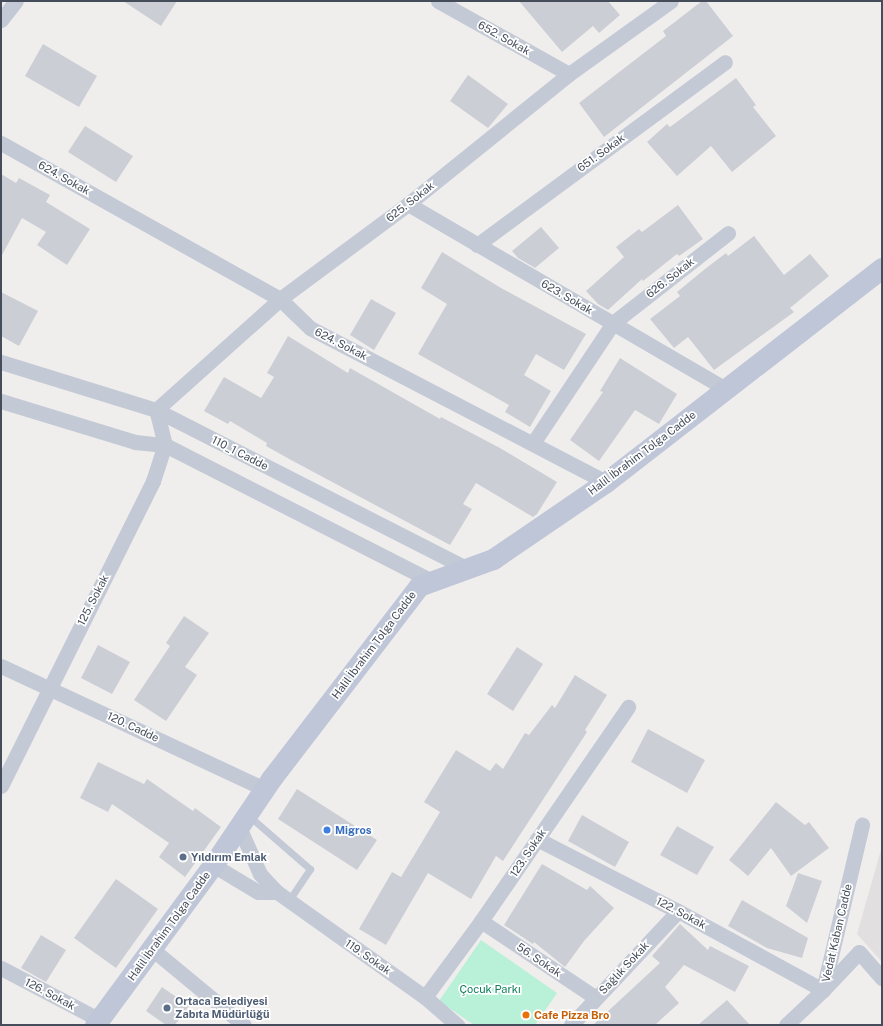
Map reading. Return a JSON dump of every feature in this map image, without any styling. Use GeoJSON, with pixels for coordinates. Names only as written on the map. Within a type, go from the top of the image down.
{"type":"FeatureCollection","features":[{"type":"Feature","properties":{"kind":"street","name":"652. Sokak"},"geometry":{"type":"LineString","coordinates":[[438,1],[569,74]]}},
{"type":"Feature","properties":{"kind":"street","name":"625. Sokak"},"geometry":{"type":"LineString","coordinates":[[156,410],[280,299],[408,204],[569,74],[671,1]]}},
{"type":"Feature","properties":{"kind":"street"},"geometry":{"type":"LineString","coordinates":[[1,20],[9,4]]}},
{"type":"Feature","properties":{"kind":"street","name":"651. Sokak"},"geometry":{"type":"LineString","coordinates":[[476,245],[725,62]]}},
{"type":"Feature","properties":{"kind":"street","name":"624. Sokak"},"geometry":{"type":"LineString","coordinates":[[1,143],[280,299],[310,328],[606,482]]}},
{"type":"Feature","properties":{"kind":"street","name":"623. Sokak"},"geometry":{"type":"LineString","coordinates":[[408,204],[476,245],[726,389]]}},
{"type":"Feature","properties":{"kind":"street","name":"626. Sokak"},"geometry":{"type":"LineString","coordinates":[[533,443],[612,324],[728,233]]}},
{"type":"Feature","properties":{"kind":"street","name":"Halil İbrahim Tolga Cadde"},"geometry":{"type":"LineString","coordinates":[[98,1022],[213,865],[265,789],[419,586],[493,559],[606,482],[882,268]]}},
{"type":"Feature","properties":{"kind":"street","name":"110_1 Cadde"},"geometry":{"type":"LineString","coordinates":[[1,362],[156,410],[468,569]]}},
{"type":"Feature","properties":{"kind":"street"},"geometry":{"type":"LineString","coordinates":[[1,401],[135,442],[165,445],[432,581]]}},
{"type":"Feature","properties":{"kind":"street"},"geometry":{"type":"LineString","coordinates":[[156,410],[165,445]]}},
{"type":"Feature","properties":{"kind":"street","name":"125. Sokak"},"geometry":{"type":"LineString","coordinates":[[1,786],[153,481],[165,445]]}},
{"type":"Feature","properties":{"kind":"street","name":"120. Cadde"},"geometry":{"type":"LineString","coordinates":[[1,666],[265,789]]}},
{"type":"Feature","properties":{"kind":"street","name":"123. Sokak"},"geometry":{"type":"LineString","coordinates":[[425,997],[481,921],[628,706]]}},
{"type":"Feature","properties":{"kind":"street","name":"119. Sokak"},"geometry":{"type":"LineString","coordinates":[[243,821],[260,874],[283,896],[425,997],[457,1025]]}},
{"type":"Feature","properties":{"kind":"street","name":"Vedat Kaban Cadde"},"geometry":{"type":"LineString","coordinates":[[786,1025],[824,990],[862,825]]}},
{"type":"Feature","properties":{"kind":"street","name":"122. Sokak"},"geometry":{"type":"LineString","coordinates":[[537,839],[678,911],[824,990]]}},
{"type":"Feature","properties":{"kind":"street"},"geometry":{"type":"LineString","coordinates":[[213,865],[258,892],[283,896]]}},
{"type":"Feature","properties":{"kind":"street","name":"Sağlık Sokak"},"geometry":{"type":"LineString","coordinates":[[571,1025],[678,911]]}},
{"type":"Feature","properties":{"kind":"street","name":"56. Sokak"},"geometry":{"type":"LineString","coordinates":[[481,921],[596,998]]}},
{"type":"Feature","properties":{"kind":"street"},"geometry":{"type":"LineString","coordinates":[[152,949],[244,1025]]}},
{"type":"Feature","properties":{"kind":"street"},"geometry":{"type":"LineString","coordinates":[[824,990],[859,952],[882,978]]}},
{"type":"Feature","properties":{"kind":"street","name":"126. Sokak"},"geometry":{"type":"LineString","coordinates":[[1,968],[98,1022]]}},
{"type":"Feature","properties":{"kind":"lane"},"geometry":{"type":"LineString","coordinates":[[243,821],[310,869],[283,896]]}},
{"type":"Feature","properties":{"kind":"shaded area"},"geometry":{"type":"Polygon","coordinates":[[[882,846],[882,962],[857,934],[882,846]]]}},
{"type":"Feature","properties":{"kind":"green space","name":"Çocuk Parkı"},"geometry":{"type":"Polygon","coordinates":[[[481,940],[557,993],[535,1025],[474,1025],[439,1001],[481,940]]]}},
{"type":"Feature","properties":{"kind":"building"},"geometry":{"type":"Polygon","coordinates":[[[123,1],[177,1],[161,26],[123,1]]]}},
{"type":"Feature","properties":{"kind":"building"},"geometry":{"type":"Polygon","coordinates":[[[519,1],[608,1],[620,15],[599,33],[593,26],[562,52],[519,1]]]}},
{"type":"Feature","properties":{"kind":"building"},"geometry":{"type":"Polygon","coordinates":[[[702,1],[706,1],[733,36],[604,137],[579,103],[666,36],[663,31],[702,1]]]}},
{"type":"Feature","properties":{"kind":"building"},"geometry":{"type":"Polygon","coordinates":[[[43,44],[97,76],[79,107],[25,76],[43,44]]]}},
{"type":"Feature","properties":{"kind":"building"},"geometry":{"type":"Polygon","coordinates":[[[468,75],[508,104],[488,128],[450,101],[468,75]]]}},
{"type":"Feature","properties":{"kind":"building"},"geometry":{"type":"Polygon","coordinates":[[[736,78],[756,105],[753,107],[776,136],[732,172],[711,146],[677,176],[647,142],[667,124],[670,127],[736,78]]]}},
{"type":"Feature","properties":{"kind":"building"},"geometry":{"type":"Polygon","coordinates":[[[85,126],[133,156],[116,182],[68,152],[85,126]]]}},
{"type":"Feature","properties":{"kind":"building"},"geometry":{"type":"Polygon","coordinates":[[[1,174],[16,183],[19,178],[50,195],[46,202],[90,229],[67,265],[37,245],[46,232],[22,218],[1,257],[1,174]]]}},
{"type":"Feature","properties":{"kind":"building"},"geometry":{"type":"Polygon","coordinates":[[[678,205],[703,239],[679,256],[677,254],[643,281],[642,279],[608,310],[598,304],[586,291],[624,257],[616,247],[639,229],[642,232],[678,205]]]}},
{"type":"Feature","properties":{"kind":"building"},"geometry":{"type":"Polygon","coordinates":[[[541,227],[559,248],[535,268],[518,258],[512,251],[541,227]]]}},
{"type":"Feature","properties":{"kind":"building"},"geometry":{"type":"Polygon","coordinates":[[[754,236],[784,275],[810,254],[829,276],[790,308],[794,312],[714,370],[688,337],[674,348],[650,319],[680,296],[677,292],[705,269],[726,253],[728,256],[754,236]]]}},
{"type":"Feature","properties":{"kind":"building"},"geometry":{"type":"Polygon","coordinates":[[[442,252],[501,288],[586,334],[564,370],[536,354],[524,375],[551,391],[530,427],[505,412],[509,405],[418,354],[447,304],[421,288],[442,252]]]}},
{"type":"Feature","properties":{"kind":"building"},"geometry":{"type":"Polygon","coordinates":[[[1,292],[38,311],[19,346],[1,336],[1,292]]]}},
{"type":"Feature","properties":{"kind":"building"},"geometry":{"type":"Polygon","coordinates":[[[371,299],[396,313],[374,350],[350,335],[371,299]]]}},
{"type":"Feature","properties":{"kind":"building"},"geometry":{"type":"Polygon","coordinates":[[[288,336],[348,373],[350,368],[440,419],[441,417],[500,448],[557,482],[537,514],[533,517],[476,483],[463,504],[472,509],[450,545],[266,446],[267,443],[230,421],[228,424],[204,411],[224,377],[261,398],[274,377],[267,373],[288,336]]]}},
{"type":"Feature","properties":{"kind":"building"},"geometry":{"type":"Polygon","coordinates":[[[620,358],[677,394],[659,424],[635,410],[599,461],[570,440],[603,392],[600,391],[620,358]]]}},
{"type":"Feature","properties":{"kind":"building"},"geometry":{"type":"Polygon","coordinates":[[[184,616],[209,633],[185,667],[197,675],[166,721],[134,700],[170,646],[166,643],[184,616]]]}},
{"type":"Feature","properties":{"kind":"building"},"geometry":{"type":"Polygon","coordinates":[[[98,645],[130,662],[112,694],[81,678],[98,645]]]}},
{"type":"Feature","properties":{"kind":"building"},"geometry":{"type":"Polygon","coordinates":[[[517,647],[543,664],[513,711],[487,694],[517,647]]]}},
{"type":"Feature","properties":{"kind":"building"},"geometry":{"type":"Polygon","coordinates":[[[575,675],[607,695],[585,730],[587,732],[503,861],[496,856],[471,899],[428,873],[386,945],[359,929],[392,872],[401,877],[440,812],[424,802],[456,750],[490,771],[496,763],[503,769],[525,733],[529,735],[552,705],[555,708],[575,675]]]}},
{"type":"Feature","properties":{"kind":"building"},"geometry":{"type":"Polygon","coordinates":[[[648,729],[705,760],[687,793],[631,762],[648,729]]]}},
{"type":"Feature","properties":{"kind":"building"},"geometry":{"type":"Polygon","coordinates":[[[98,762],[144,784],[147,779],[193,811],[195,808],[221,827],[185,877],[159,857],[169,843],[112,804],[108,812],[80,798],[98,762]]]}},
{"type":"Feature","properties":{"kind":"building","name":"Migros"},"geometry":{"type":"Polygon","coordinates":[[[297,789],[377,840],[357,870],[278,819],[297,789]]]}},
{"type":"Feature","properties":{"kind":"building"},"geometry":{"type":"Polygon","coordinates":[[[776,802],[805,825],[809,822],[829,848],[791,876],[771,848],[748,876],[729,860],[776,802]]]}},
{"type":"Feature","properties":{"kind":"building"},"geometry":{"type":"Polygon","coordinates":[[[582,815],[629,842],[615,867],[568,841],[582,815]]]}},
{"type":"Feature","properties":{"kind":"building"},"geometry":{"type":"Polygon","coordinates":[[[677,826],[714,847],[697,875],[660,855],[677,826]]]}},
{"type":"Feature","properties":{"kind":"building"},"geometry":{"type":"Polygon","coordinates":[[[542,864],[587,890],[590,886],[614,908],[584,941],[565,967],[534,942],[533,944],[504,925],[542,864]]]}},
{"type":"Feature","properties":{"kind":"building"},"geometry":{"type":"Polygon","coordinates":[[[798,873],[822,881],[807,923],[786,906],[798,873]]]}},
{"type":"Feature","properties":{"kind":"building"},"geometry":{"type":"Polygon","coordinates":[[[116,879],[158,909],[116,968],[74,938],[116,879]]]}},
{"type":"Feature","properties":{"kind":"building"},"geometry":{"type":"Polygon","coordinates":[[[742,900],[808,938],[802,958],[767,948],[728,926],[742,900]]]}},
{"type":"Feature","properties":{"kind":"building"},"geometry":{"type":"Polygon","coordinates":[[[680,924],[708,950],[710,946],[749,966],[735,992],[684,965],[665,987],[679,1003],[655,1025],[593,1025],[660,963],[652,956],[680,924]]]}},
{"type":"Feature","properties":{"kind":"building"},"geometry":{"type":"Polygon","coordinates":[[[41,935],[66,950],[46,982],[21,968],[41,935]]]}},
{"type":"Feature","properties":{"kind":"building","name":"Ortaca Belediyesi Zabıta Müdürlüğü"},"geometry":{"type":"Polygon","coordinates":[[[162,987],[189,1006],[175,1025],[166,1025],[146,1011],[162,987]]]}},
{"type":"Feature","properties":{"kind":"building"},"geometry":{"type":"Polygon","coordinates":[[[727,1000],[750,1025],[698,1025],[727,1000]]]}},
{"type":"Feature","properties":{"kind":"place","name":"Migros"},"geometry":{"type":"Point","coordinates":[327,830]}},
{"type":"Feature","properties":{"kind":"place","name":"Yıldırım Emlak"},"geometry":{"type":"Point","coordinates":[183,857]}},
{"type":"Feature","properties":{"kind":"place","name":"Ortaca Belediyesi Zabıta Müdürlüğü"},"geometry":{"type":"Point","coordinates":[167,1008]}},
{"type":"Feature","properties":{"kind":"place","name":"Cafe Pizza Bro"},"geometry":{"type":"Point","coordinates":[526,1015]}}]}
